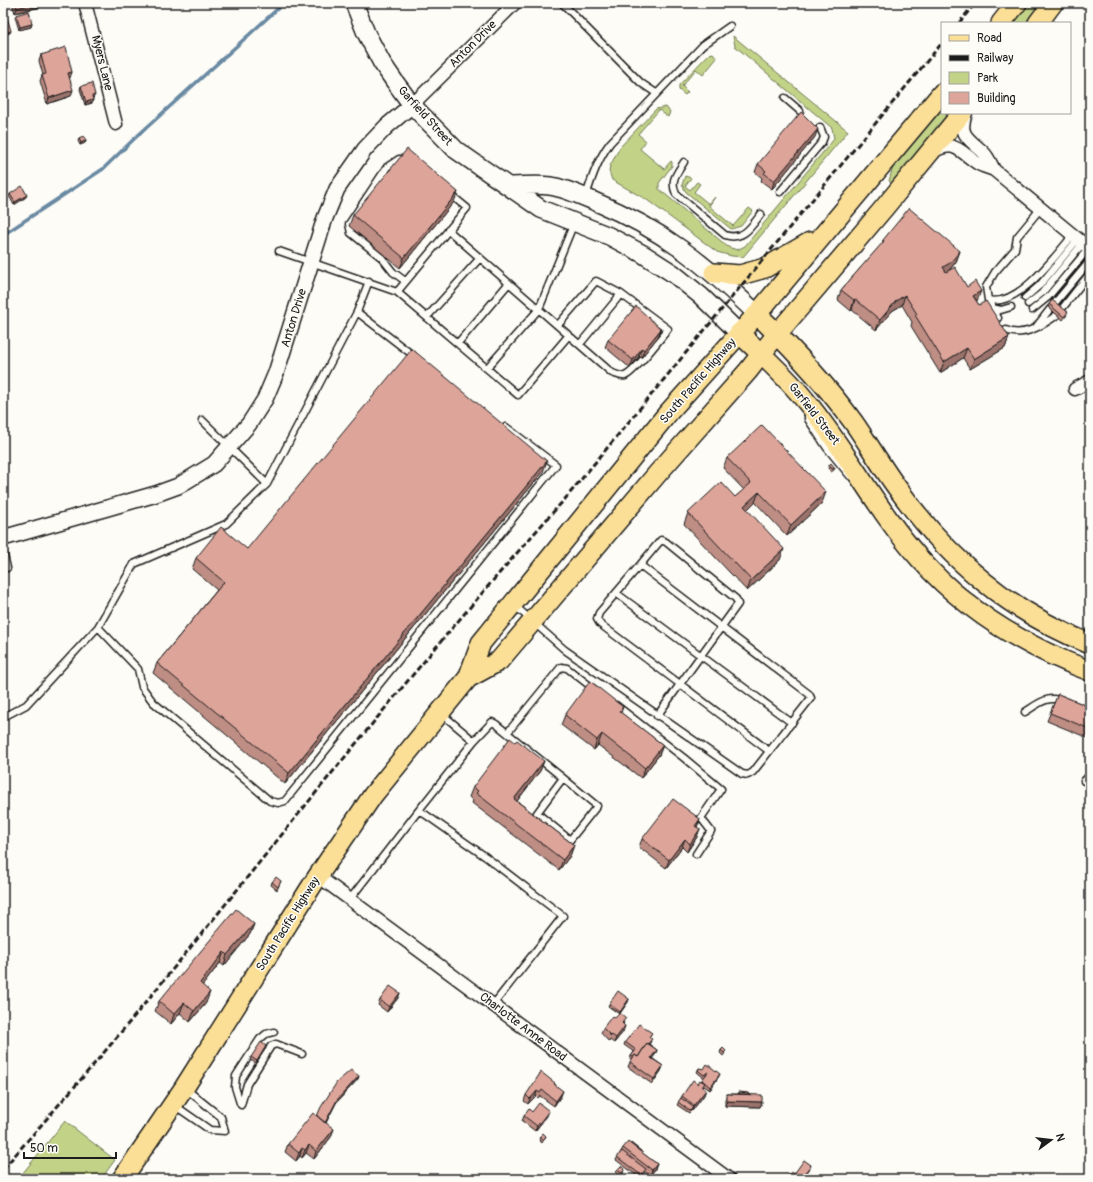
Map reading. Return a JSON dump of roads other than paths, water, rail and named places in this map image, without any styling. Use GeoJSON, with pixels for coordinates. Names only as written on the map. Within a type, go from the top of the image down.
{"type":"FeatureCollection","features":[{"type":"Feature","properties":{"kind":"main road","name":"Garfield Street"},"geometry":{"type":"LineString","coordinates":[[354,3],[366,32],[382,63],[412,105],[456,150],[494,178],[510,186],[541,209],[609,236],[636,250],[674,274],[740,333],[805,399],[838,443],[867,488],[920,559],[958,597],[1023,641],[1090,671]]}},
{"type":"Feature","properties":{"kind":"main road"},"geometry":{"type":"LineString","coordinates":[[1001,22],[1017,3]]}},
{"type":"Feature","properties":{"kind":"main road"},"geometry":{"type":"LineString","coordinates":[[1039,22],[1053,3]]}},
{"type":"Feature","properties":{"kind":"main road","name":"South Pacific Highway"},"geometry":{"type":"LineString","coordinates":[[122,1179],[184,1088],[318,876],[373,795],[468,678],[481,643],[668,413],[757,314],[941,94]]}},
{"type":"Feature","properties":{"kind":"main road","name":"South Pacific Highway"},"geometry":{"type":"LineString","coordinates":[[468,678],[499,661],[658,473],[762,355],[777,334],[961,114]]}},
{"type":"Feature","properties":{"kind":"main road","name":"Garfield Street"},"geometry":{"type":"LineString","coordinates":[[510,186],[550,186],[586,198],[634,219],[660,233],[714,273],[810,368],[853,422],[900,493],[936,537],[974,575],[1004,599],[1065,634],[1090,644]]}},
{"type":"Feature","properties":{"kind":"main road"},"geometry":{"type":"LineString","coordinates":[[714,273],[740,275],[765,268],[825,233]]}},
{"type":"Feature","properties":{"kind":"street","name":"Myers Lane"},"geometry":{"type":"LineString","coordinates":[[85,3],[116,124]]}},
{"type":"Feature","properties":{"kind":"street","name":"Anton Drive"},"geometry":{"type":"LineString","coordinates":[[3,538],[156,494],[178,486],[214,464],[249,424],[265,400],[284,352],[325,218],[337,189],[349,170],[387,126],[412,105],[514,3]]}},
{"type":"Feature","properties":{"kind":"street"},"geometry":{"type":"LineString","coordinates":[[966,114],[962,124],[964,133],[984,153],[994,170]]}},
{"type":"Feature","properties":{"kind":"street"},"geometry":{"type":"LineString","coordinates":[[926,155],[941,147],[953,146],[962,151],[977,163],[994,170],[1083,243]]}},
{"type":"Feature","properties":{"kind":"street"},"geometry":{"type":"LineString","coordinates":[[1075,389],[1090,381]]}},
{"type":"Feature","properties":{"kind":"street","name":"Charlotte Anne Road"},"geometry":{"type":"LineString","coordinates":[[318,876],[729,1179]]}},
{"type":"Feature","properties":{"kind":"lane"},"geometry":{"type":"LineString","coordinates":[[562,3],[641,82],[656,93]]}},
{"type":"Feature","properties":{"kind":"lane"},"geometry":{"type":"LineString","coordinates":[[586,198],[594,169],[602,154],[656,93],[703,45],[730,26]]}},
{"type":"Feature","properties":{"kind":"lane"},"geometry":{"type":"LineString","coordinates":[[784,98],[800,111]]}},
{"type":"Feature","properties":{"kind":"lane"},"geometry":{"type":"LineString","coordinates":[[780,192],[822,142],[824,137],[820,127]]}},
{"type":"Feature","properties":{"kind":"lane"},"geometry":{"type":"LineString","coordinates":[[406,281],[393,272],[382,258],[351,232],[349,224],[387,167],[399,159],[412,161]]}},
{"type":"Feature","properties":{"kind":"lane"},"geometry":{"type":"LineString","coordinates":[[684,162],[675,177],[673,185],[676,194],[725,235],[732,238],[740,237],[761,214]]}},
{"type":"Feature","properties":{"kind":"lane"},"geometry":{"type":"LineString","coordinates":[[397,292],[466,208],[442,187]]}},
{"type":"Feature","properties":{"kind":"lane"},"geometry":{"type":"LineString","coordinates":[[998,318],[988,300],[986,287],[1015,250],[1017,237],[1042,208]]}},
{"type":"Feature","properties":{"kind":"lane"},"geometry":{"type":"LineString","coordinates":[[487,368],[539,309],[574,221]]}},
{"type":"Feature","properties":{"kind":"lane"},"geometry":{"type":"LineString","coordinates":[[448,230],[612,373],[626,376],[634,370],[668,329],[622,294],[596,281],[558,325]]}},
{"type":"Feature","properties":{"kind":"lane"},"geometry":{"type":"LineString","coordinates":[[988,300],[995,302],[1003,300],[1024,288],[1083,243]]}},
{"type":"Feature","properties":{"kind":"lane"},"geometry":{"type":"LineString","coordinates":[[1027,301],[1040,285],[1083,243]]}},
{"type":"Feature","properties":{"kind":"lane"},"geometry":{"type":"LineString","coordinates":[[1032,310],[1048,297],[1083,243]]}},
{"type":"Feature","properties":{"kind":"lane"},"geometry":{"type":"LineString","coordinates":[[279,251],[369,281],[397,292],[518,395],[569,335]]}},
{"type":"Feature","properties":{"kind":"lane"},"geometry":{"type":"LineString","coordinates":[[427,317],[480,258]]}},
{"type":"Feature","properties":{"kind":"lane"},"geometry":{"type":"LineString","coordinates":[[1035,328],[1090,261]]}},
{"type":"Feature","properties":{"kind":"lane"},"geometry":{"type":"LineString","coordinates":[[1006,330],[1016,333],[1035,328],[1059,312],[1090,273]]}},
{"type":"Feature","properties":{"kind":"lane"},"geometry":{"type":"LineString","coordinates":[[7,715],[26,705],[98,627],[134,564],[226,524],[267,484],[357,312],[369,281]]}},
{"type":"Feature","properties":{"kind":"lane"},"geometry":{"type":"LineString","coordinates":[[458,343],[508,283]]}},
{"type":"Feature","properties":{"kind":"lane"},"geometry":{"type":"LineString","coordinates":[[580,344],[622,294]]}},
{"type":"Feature","properties":{"kind":"lane"},"geometry":{"type":"LineString","coordinates":[[992,308],[1000,310],[1011,307]]}},
{"type":"Feature","properties":{"kind":"lane"},"geometry":{"type":"LineString","coordinates":[[357,312],[419,360]]}},
{"type":"Feature","properties":{"kind":"lane"},"geometry":{"type":"LineString","coordinates":[[202,420],[267,484]]}},
{"type":"Feature","properties":{"kind":"lane"},"geometry":{"type":"LineString","coordinates":[[98,627],[138,669],[142,687],[153,702],[270,801],[278,803],[285,801],[556,465],[500,422]]}},
{"type":"Feature","properties":{"kind":"lane"},"geometry":{"type":"LineString","coordinates":[[657,716],[680,685],[701,656],[737,609],[738,604],[736,599],[666,542],[661,540],[616,592],[599,613],[597,619],[600,624],[680,685],[769,752]]}},
{"type":"Feature","properties":{"kind":"lane"},"geometry":{"type":"LineString","coordinates":[[3,551],[7,568]]}},
{"type":"Feature","properties":{"kind":"lane"},"geometry":{"type":"LineString","coordinates":[[513,604],[565,650],[657,716],[742,774],[748,775],[753,772],[809,702],[811,698],[809,694],[640,565]]}},
{"type":"Feature","properties":{"kind":"lane"},"geometry":{"type":"LineString","coordinates":[[616,592],[792,723]]}},
{"type":"Feature","properties":{"kind":"lane"},"geometry":{"type":"LineString","coordinates":[[508,732],[561,667],[567,668],[598,691]]}},
{"type":"Feature","properties":{"kind":"lane"},"geometry":{"type":"LineString","coordinates":[[1025,712],[1048,698],[1055,698],[1069,704]]}},
{"type":"Feature","properties":{"kind":"lane"},"geometry":{"type":"LineString","coordinates":[[610,701],[684,758],[720,789],[701,818],[711,831],[696,854]]}},
{"type":"Feature","properties":{"kind":"lane"},"geometry":{"type":"LineString","coordinates":[[439,712],[474,741]]}},
{"type":"Feature","properties":{"kind":"lane"},"geometry":{"type":"LineString","coordinates":[[350,899],[474,741],[492,722],[508,732],[563,778],[596,806],[570,840],[537,813],[563,778]]}},
{"type":"Feature","properties":{"kind":"lane"},"geometry":{"type":"LineString","coordinates":[[1084,781],[1090,775]]}},
{"type":"Feature","properties":{"kind":"lane"},"geometry":{"type":"LineString","coordinates":[[419,810],[486,857],[563,916],[493,1005]]}},
{"type":"Feature","properties":{"kind":"lane"},"geometry":{"type":"LineString","coordinates":[[274,1032],[266,1034],[260,1039],[236,1076],[235,1087],[241,1105],[247,1084],[271,1046],[276,1044],[302,1054]]}},
{"type":"Feature","properties":{"kind":"lane"},"geometry":{"type":"LineString","coordinates":[[173,1104],[210,1130],[225,1131],[221,1117],[184,1088]]}},
{"type":"Feature","properties":{"kind":"waterway"},"geometry":{"type":"LineString","coordinates":[[3,235],[103,169],[284,3]]}},
{"type":"Feature","properties":{"kind":"railway"},"geometry":{"type":"LineString","coordinates":[[960,22],[975,3]]}},
{"type":"Feature","properties":{"kind":"railway"},"geometry":{"type":"LineString","coordinates":[[3,1169],[116,1038],[399,691],[565,499],[941,44]]}}]}
